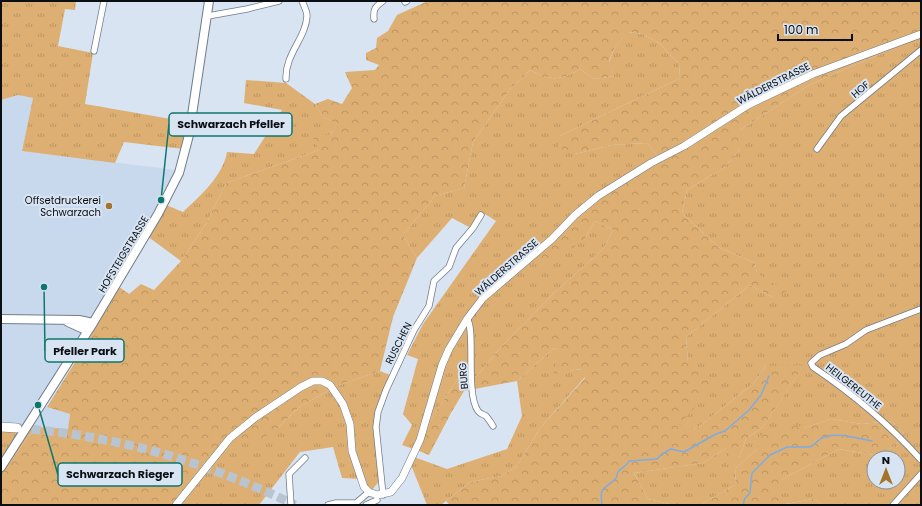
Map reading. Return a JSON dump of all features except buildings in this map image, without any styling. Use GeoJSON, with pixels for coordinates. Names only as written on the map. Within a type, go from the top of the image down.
{"type":"FeatureCollection","features":[{"type":"Feature","properties":{"kind":"main road","name":"HOFSTEIGSTRASSE"},"geometry":{"type":"LineString","coordinates":[[1,467],[19,442],[93,323],[158,214],[179,173],[189,135],[208,16],[209,1]]}},
{"type":"Feature","properties":{"kind":"main road"},"geometry":{"type":"LineString","coordinates":[[1,318],[65,321],[79,320],[93,323]]}},
{"type":"Feature","properties":{"kind":"main road"},"geometry":{"type":"LineString","coordinates":[[65,321],[88,331]]}},
{"type":"Feature","properties":{"kind":"main road"},"geometry":{"type":"LineString","coordinates":[[1,427],[17,428]]}},
{"type":"Feature","properties":{"kind":"street"},"geometry":{"type":"LineString","coordinates":[[94,51],[104,1]]}},
{"type":"Feature","properties":{"kind":"street"},"geometry":{"type":"LineString","coordinates":[[208,16],[247,10],[279,1]]}},
{"type":"Feature","properties":{"kind":"street"},"geometry":{"type":"LineString","coordinates":[[286,79],[286,68],[289,59],[307,18],[302,1]]}},
{"type":"Feature","properties":{"kind":"street"},"geometry":{"type":"LineString","coordinates":[[374,19],[373,12],[375,6],[383,1]]}},
{"type":"Feature","properties":{"kind":"street","name":"WÄLDERSTRASSE"},"geometry":{"type":"LineString","coordinates":[[378,499],[394,490],[407,469],[420,440],[442,365],[449,349],[467,319],[483,298],[552,239],[575,215],[598,196],[646,166],[684,146],[748,105],[789,84],[921,34]]}},
{"type":"Feature","properties":{"kind":"street","name":"HOF"},"geometry":{"type":"LineString","coordinates":[[817,149],[841,116],[921,50]]}},
{"type":"Feature","properties":{"kind":"street","name":"RUSCHEN"},"geometry":{"type":"LineString","coordinates":[[378,499],[376,427],[378,412],[386,390],[414,330],[429,306],[434,280],[449,267],[456,248],[473,228],[481,215]]}},
{"type":"Feature","properties":{"kind":"street","name":"HEILGEREUTHE"},"geometry":{"type":"LineString","coordinates":[[921,309],[866,330],[846,344],[820,355],[811,363],[864,403],[896,431],[921,460]]}},
{"type":"Feature","properties":{"kind":"street","name":"BURG"},"geometry":{"type":"LineString","coordinates":[[467,319],[471,327],[471,363],[475,402],[478,411],[486,416],[493,426]]}},
{"type":"Feature","properties":{"kind":"street"},"geometry":{"type":"LineString","coordinates":[[176,505],[230,438],[256,417],[301,386],[313,381],[322,381],[330,385],[343,404],[350,424],[352,451],[364,487],[378,499],[366,505]]}},
{"type":"Feature","properties":{"kind":"street"},"geometry":{"type":"LineString","coordinates":[[291,505],[289,474],[305,458]]}},
{"type":"Feature","properties":{"kind":"street"},"geometry":{"type":"LineString","coordinates":[[893,505],[921,474]]}},
{"type":"Feature","properties":{"kind":"street"},"geometry":{"type":"LineString","coordinates":[[328,505],[336,503],[356,503],[369,492]]}},
{"type":"Feature","properties":{"kind":"shaded area"},"geometry":{"type":"Polygon","coordinates":[[[18,95],[33,98],[22,151],[176,170],[161,199],[80,339],[40,402],[47,407],[70,414],[68,429],[1,424],[1,100],[18,95]]]}},
{"type":"Feature","properties":{"kind":"green space"},"geometry":{"type":"Polygon","coordinates":[[[1,1],[76,1],[75,10],[65,9],[58,46],[93,53],[85,104],[188,122],[183,149],[124,142],[115,163],[22,151],[33,98],[18,95],[1,100],[1,1]]]}},
{"type":"Feature","properties":{"kind":"green space"},"geometry":{"type":"Polygon","coordinates":[[[428,1],[921,1],[921,36],[809,85],[740,130],[740,149],[724,168],[687,190],[682,213],[718,247],[755,263],[757,273],[787,292],[774,298],[750,285],[686,337],[688,362],[716,383],[679,425],[696,429],[754,383],[766,366],[804,365],[763,427],[746,439],[739,458],[727,465],[726,448],[703,463],[634,473],[648,499],[674,505],[450,505],[446,501],[470,482],[501,476],[516,467],[541,427],[585,378],[581,369],[553,374],[561,351],[554,348],[517,381],[464,391],[429,455],[419,451],[432,417],[457,380],[477,376],[501,347],[553,294],[604,248],[613,230],[595,221],[584,240],[554,261],[537,260],[544,249],[598,198],[661,160],[647,143],[612,145],[575,154],[558,147],[560,136],[680,78],[679,64],[659,43],[643,34],[629,32],[615,47],[609,61],[614,76],[594,79],[580,69],[567,76],[550,78],[530,70],[510,89],[473,142],[464,188],[435,196],[403,235],[417,258],[393,317],[380,371],[336,386],[298,408],[279,427],[258,442],[229,436],[173,505],[1,505],[1,474],[36,427],[68,429],[70,414],[47,407],[87,343],[118,286],[129,294],[141,284],[154,290],[181,261],[206,224],[226,183],[319,150],[313,138],[331,134],[337,124],[323,117],[315,104],[328,99],[342,104],[352,88],[345,72],[375,70],[379,65],[366,60],[366,53],[376,48],[377,38],[388,31],[397,15],[428,1]]]}},
{"type":"Feature","properties":{"kind":"green space"},"geometry":{"type":"Polygon","coordinates":[[[628,32],[643,34],[659,43],[679,64],[680,78],[560,136],[575,154],[612,145],[647,143],[661,160],[598,198],[584,240],[595,221],[613,230],[604,248],[553,294],[501,347],[477,376],[457,380],[432,417],[419,451],[402,445],[412,425],[403,414],[418,359],[407,355],[423,324],[496,221],[485,214],[469,227],[452,218],[417,258],[403,235],[435,196],[464,188],[473,142],[510,89],[530,70],[550,78],[567,76],[580,69],[594,79],[614,76],[609,62],[615,47],[628,32]]]}},
{"type":"Feature","properties":{"kind":"green space"},"geometry":{"type":"Polygon","coordinates":[[[921,36],[921,505],[825,505],[813,499],[780,505],[781,480],[839,449],[866,454],[866,490],[906,490],[906,450],[888,450],[906,436],[892,421],[862,424],[831,419],[804,428],[757,449],[736,468],[735,485],[699,505],[674,505],[648,499],[634,473],[703,463],[726,448],[739,458],[746,439],[763,427],[803,366],[766,366],[754,383],[696,429],[678,426],[688,362],[686,337],[750,285],[774,298],[757,273],[755,263],[718,247],[682,213],[687,190],[724,168],[740,149],[740,130],[809,85],[921,36]]]}},
{"type":"Feature","properties":{"kind":"green space"},"geometry":{"type":"Polygon","coordinates":[[[246,80],[286,83],[315,104],[323,117],[338,124],[319,150],[226,183],[206,224],[181,261],[147,236],[166,205],[183,212],[216,177],[225,161],[227,152],[254,154],[282,110],[244,103],[246,80]]]}},
{"type":"Feature","properties":{"kind":"green space"},"geometry":{"type":"Polygon","coordinates":[[[554,348],[562,351],[554,373],[582,369],[585,377],[541,427],[516,467],[501,476],[470,482],[441,505],[427,505],[411,465],[414,457],[447,469],[507,449],[522,416],[517,381],[554,348]]]}},
{"type":"Feature","properties":{"kind":"green space"},"geometry":{"type":"Polygon","coordinates":[[[380,371],[390,375],[377,411],[380,480],[372,490],[359,479],[342,478],[333,447],[300,452],[259,505],[173,505],[229,436],[279,427],[298,408],[336,386],[380,371]]]}},
{"type":"Feature","properties":{"kind":"green space"},"geometry":{"type":"Polygon","coordinates":[[[831,419],[862,424],[892,421],[906,436],[888,450],[866,450],[866,454],[839,449],[781,480],[781,505],[699,505],[735,485],[736,468],[757,449],[761,435],[793,424],[804,428],[831,419]]]}},
{"type":"Feature","properties":{"kind":"green space"},"geometry":{"type":"Polygon","coordinates":[[[1,424],[36,427],[1,474],[1,424]]]}},
{"type":"Feature","properties":{"kind":"green space"},"geometry":{"type":"Polygon","coordinates":[[[813,499],[825,505],[781,505],[813,499]]]}},
{"type":"Feature","properties":{"kind":"waterway"},"geometry":{"type":"LineString","coordinates":[[602,505],[602,490],[616,478],[618,472],[627,465],[629,461],[657,459],[671,449],[684,452],[716,434],[725,431],[749,410],[761,395],[769,376]]}},
{"type":"Feature","properties":{"kind":"waterway"},"geometry":{"type":"LineString","coordinates":[[743,505],[745,498],[750,493],[752,473],[770,455],[787,447],[810,447],[820,439],[834,435],[872,441]]}},
{"type":"Feature","properties":{"kind":"tunnel"},"geometry":{"type":"LineString","coordinates":[[18,428],[91,437],[160,453],[194,463],[261,489],[295,505]]}},
{"type":"Feature","properties":{"kind":"place","name":"Schwarzach Pfeller"},"geometry":{"type":"Point","coordinates":[161,200]}},
{"type":"Feature","properties":{"kind":"place","name":"Offsetdruckerei Schwarzach"},"geometry":{"type":"Point","coordinates":[109,206]}},
{"type":"Feature","properties":{"kind":"place","name":"Pfeller Park"},"geometry":{"type":"Point","coordinates":[44,287]}},
{"type":"Feature","properties":{"kind":"place","name":"Schwarzach Rieger"},"geometry":{"type":"Point","coordinates":[38,405]}}]}
